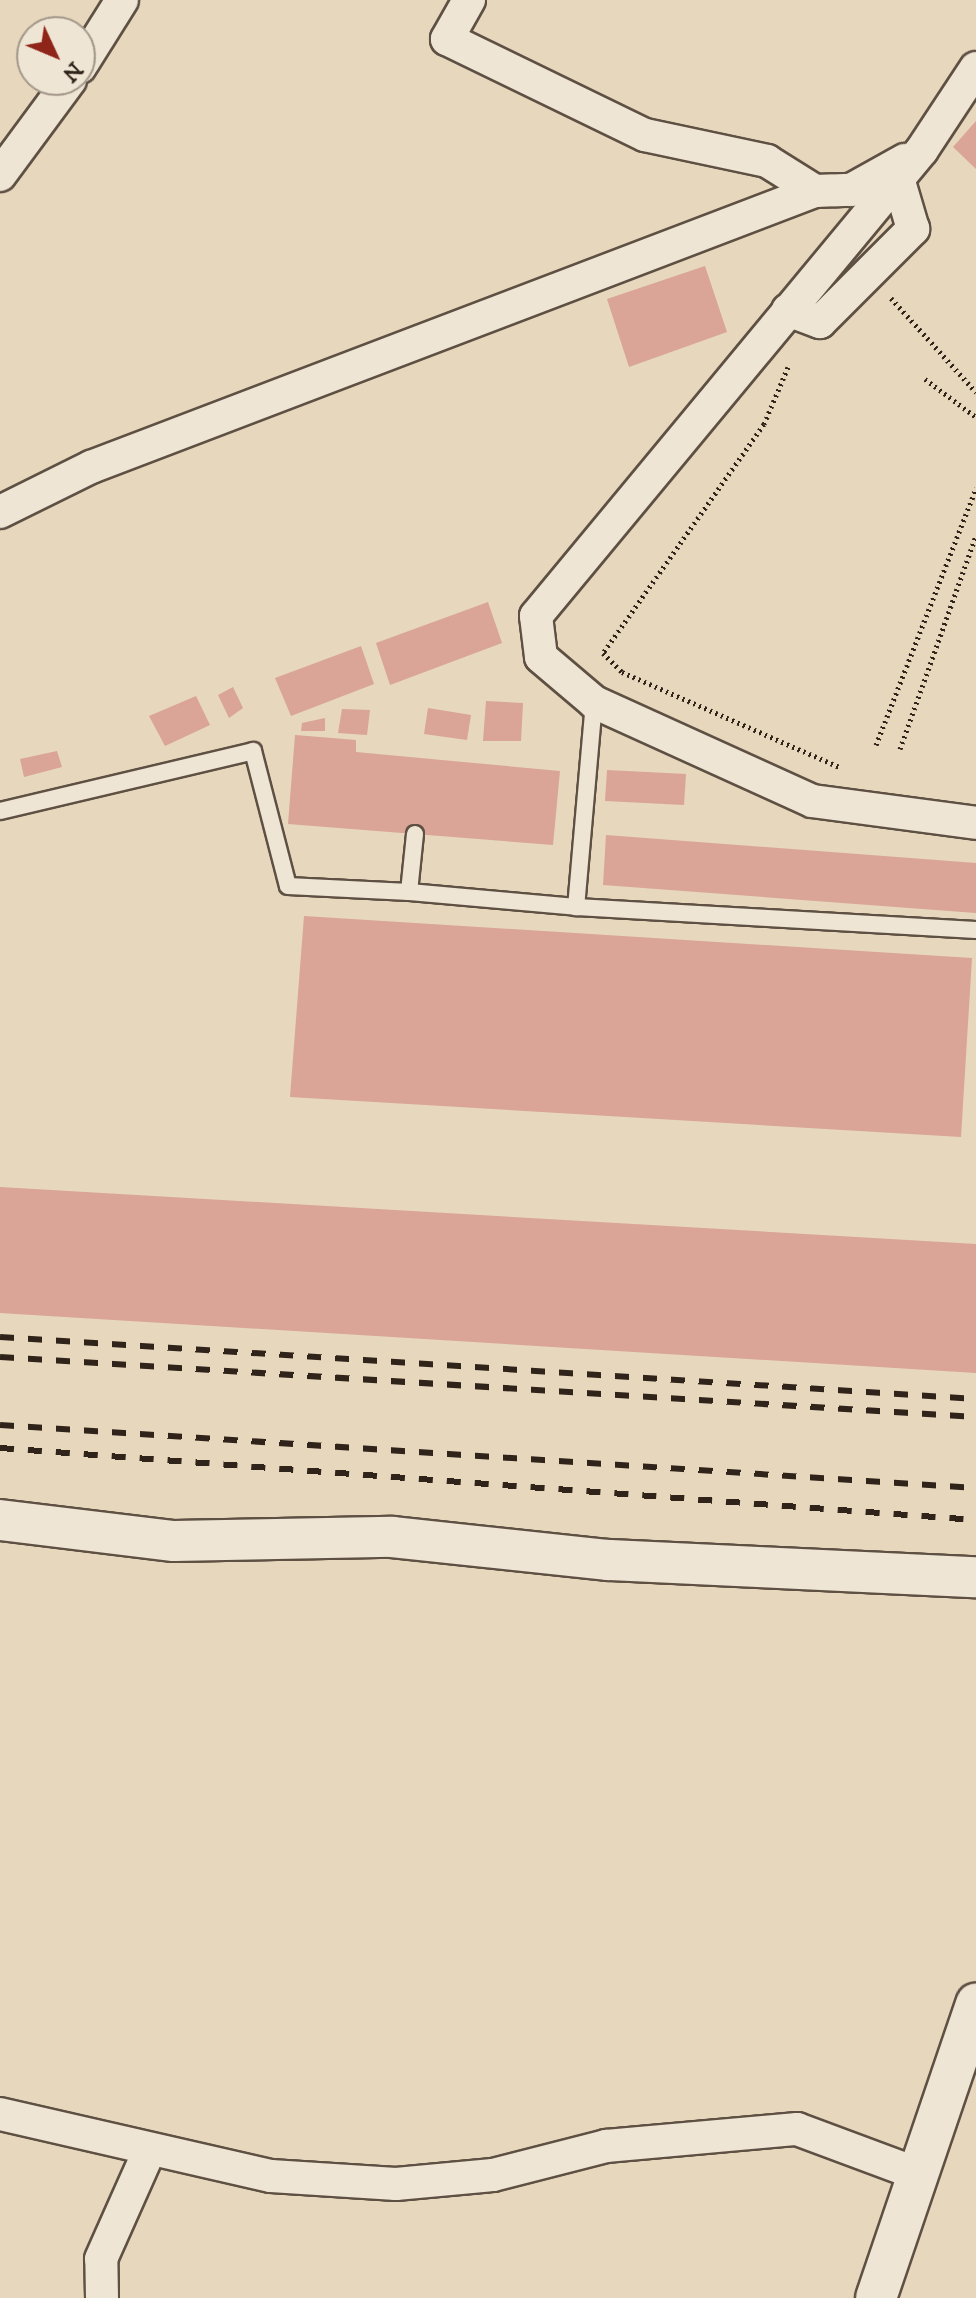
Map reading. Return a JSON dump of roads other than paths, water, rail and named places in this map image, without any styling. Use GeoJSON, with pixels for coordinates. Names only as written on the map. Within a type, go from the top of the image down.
{"type":"FeatureCollection","features":[{"type":"Feature","properties":{"kind":"street"},"geometry":{"type":"LineString","coordinates":[[96,41],[122,0]]}},
{"type":"Feature","properties":{"kind":"street"},"geometry":{"type":"LineString","coordinates":[[469,0],[447,39],[645,135],[767,161],[815,191]]}},
{"type":"Feature","properties":{"kind":"street"},"geometry":{"type":"LineString","coordinates":[[976,68],[922,150],[536,616],[541,657],[594,702],[812,801],[976,823]]}},
{"type":"Feature","properties":{"kind":"street"},"geometry":{"type":"LineString","coordinates":[[0,175],[58,96]]}},
{"type":"Feature","properties":{"kind":"street"},"geometry":{"type":"LineString","coordinates":[[0,512],[91,467],[815,191],[851,190],[922,150]]}},
{"type":"Feature","properties":{"kind":"street"},"geometry":{"type":"LineString","coordinates":[[789,310],[820,322],[913,229],[898,178]]}},
{"type":"Feature","properties":{"kind":"street"},"geometry":{"type":"LineString","coordinates":[[0,1520],[174,1541],[392,1537],[609,1560],[976,1577]]}},
{"type":"Feature","properties":{"kind":"street"},"geometry":{"type":"LineString","coordinates":[[876,2298],[976,2004]]}},
{"type":"Feature","properties":{"kind":"street"},"geometry":{"type":"LineString","coordinates":[[0,2114],[149,2151],[271,2176],[396,2184],[493,2175],[606,2146],[797,2129],[918,2174]]}},
{"type":"Feature","properties":{"kind":"street"},"geometry":{"type":"LineString","coordinates":[[102,2298],[101,2259],[149,2151]]}},
{"type":"Feature","properties":{"kind":"lane"},"geometry":{"type":"LineString","coordinates":[[576,907],[594,702]]}},
{"type":"Feature","properties":{"kind":"lane"},"geometry":{"type":"LineString","coordinates":[[0,811],[253,751],[288,886],[409,892],[576,907],[976,930]]}},
{"type":"Feature","properties":{"kind":"lane"},"geometry":{"type":"LineString","coordinates":[[409,892],[415,834]]}},
{"type":"Feature","properties":{"kind":"railway"},"geometry":{"type":"LineString","coordinates":[[0,1337],[976,1399]]}},
{"type":"Feature","properties":{"kind":"railway"},"geometry":{"type":"LineString","coordinates":[[0,1357],[976,1417]]}},
{"type":"Feature","properties":{"kind":"railway"},"geometry":{"type":"LineString","coordinates":[[0,1425],[976,1488]]}},
{"type":"Feature","properties":{"kind":"railway"},"geometry":{"type":"LineString","coordinates":[[0,1448],[976,1520]]}}]}
